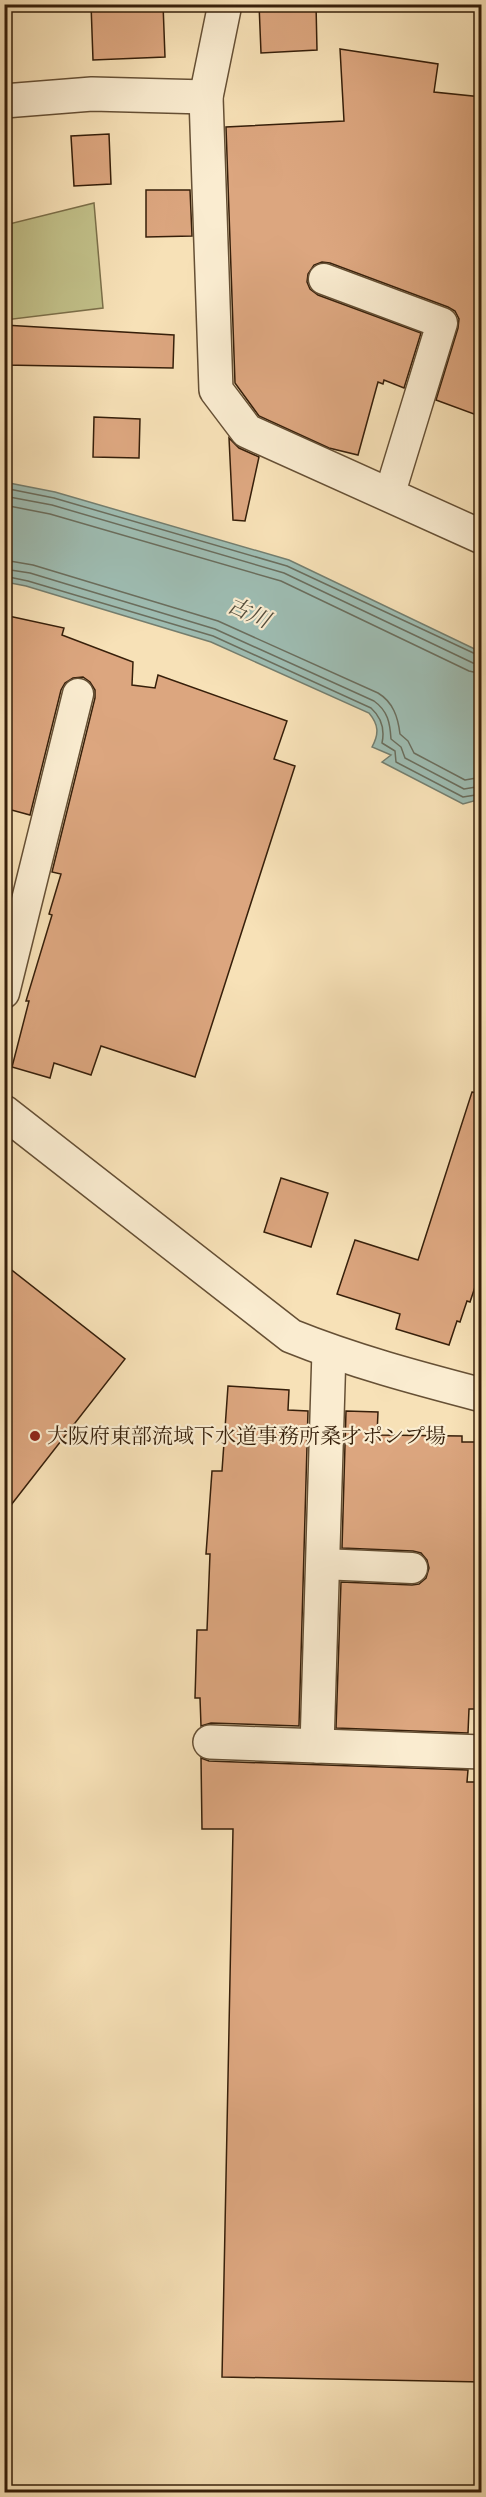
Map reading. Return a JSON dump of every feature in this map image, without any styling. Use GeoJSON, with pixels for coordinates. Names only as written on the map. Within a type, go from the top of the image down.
{"type":"FeatureCollection","features":[{"type":"Feature","properties":{"kind":"street"},"geometry":{"type":"LineString","coordinates":[[225,4],[206,97],[216,390],[247,431],[482,537]]}},
{"type":"Feature","properties":{"kind":"street"},"geometry":{"type":"LineString","coordinates":[[4,101],[92,94],[206,97]]}},
{"type":"Feature","properties":{"kind":"street"},"geometry":{"type":"LineString","coordinates":[[4,1112],[291,1336],[330,1351],[430,1382],[481,1392]]}},
{"type":"Feature","properties":{"kind":"street"},"geometry":{"type":"LineString","coordinates":[[317,1746],[330,1351]]}},
{"type":"Feature","properties":{"kind":"street"},"geometry":{"type":"LineString","coordinates":[[210,1742],[482,1752]]}},
{"type":"Feature","properties":{"kind":"lane"},"geometry":{"type":"LineString","coordinates":[[324,279],[442,323],[389,496]]}},
{"type":"Feature","properties":{"kind":"lane"},"geometry":{"type":"LineString","coordinates":[[4,993],[78,694]]}},
{"type":"Feature","properties":{"kind":"lane"},"geometry":{"type":"LineString","coordinates":[[322,1564],[412,1568]]}},
{"type":"Feature","properties":{"kind":"shaded area"},"geometry":{"type":"Polygon","coordinates":[[[94,203],[103,308],[5,320],[5,225],[94,203]]]}},
{"type":"Feature","properties":{"kind":"water","name":"古川"},"geometry":{"type":"Polygon","coordinates":[[[4,482],[55,492],[289,560],[481,652],[481,799],[463,804],[382,762],[391,755],[372,747],[377,730],[369,713],[211,642],[26,586],[5,582],[4,482]]]}},
{"type":"Feature","properties":{"kind":"building"},"geometry":{"type":"Polygon","coordinates":[[[91,4],[163,4],[165,57],[93,60],[91,4]]]}},
{"type":"Feature","properties":{"kind":"building"},"geometry":{"type":"Polygon","coordinates":[[[259,4],[316,4],[317,50],[261,53],[259,4]]]}},
{"type":"Feature","properties":{"kind":"building"},"geometry":{"type":"Polygon","coordinates":[[[340,49],[438,64],[434,92],[482,97],[482,417],[436,400],[458,328],[459,319],[455,311],[330,263],[322,262],[314,265],[308,274],[307,282],[310,289],[318,295],[421,333],[404,388],[384,380],[383,384],[378,382],[358,455],[329,448],[259,416],[235,383],[226,127],[344,121],[340,49]]]}},
{"type":"Feature","properties":{"kind":"building"},"geometry":{"type":"Polygon","coordinates":[[[109,134],[111,184],[74,186],[71,136],[109,134]]]}},
{"type":"Feature","properties":{"kind":"building"},"geometry":{"type":"Polygon","coordinates":[[[146,190],[190,190],[192,236],[146,237],[146,190]]]}},
{"type":"Feature","properties":{"kind":"building"},"geometry":{"type":"Polygon","coordinates":[[[4,325],[174,335],[173,368],[4,365],[4,325]]]}},
{"type":"Feature","properties":{"kind":"building"},"geometry":{"type":"Polygon","coordinates":[[[94,417],[140,419],[139,458],[93,457],[94,417]]]}},
{"type":"Feature","properties":{"kind":"building"},"geometry":{"type":"Polygon","coordinates":[[[229,438],[239,448],[259,457],[245,521],[233,520],[229,438]]]}},
{"type":"Feature","properties":{"kind":"building"},"geometry":{"type":"Polygon","coordinates":[[[4,615],[64,628],[62,635],[133,662],[132,685],[155,688],[158,675],[287,721],[274,759],[295,766],[195,1077],[101,1046],[91,1075],[54,1063],[50,1078],[12,1067],[29,1001],[26,1001],[52,915],[49,914],[61,874],[52,872],[95,698],[95,690],[83,677],[73,678],[65,683],[61,690],[30,815],[4,808],[4,615]]]}},
{"type":"Feature","properties":{"kind":"building"},"geometry":{"type":"Polygon","coordinates":[[[472,1092],[482,1094],[482,1266],[470,1302],[467,1301],[460,1322],[457,1321],[449,1345],[396,1329],[400,1314],[337,1294],[355,1240],[418,1260],[472,1092]]]}},
{"type":"Feature","properties":{"kind":"building"},"geometry":{"type":"Polygon","coordinates":[[[281,1178],[328,1193],[311,1247],[264,1232],[281,1178]]]}},
{"type":"Feature","properties":{"kind":"building","name":"大阪府東部流域下水道事務所桑才ポンプ場"},"geometry":{"type":"Polygon","coordinates":[[[4,1264],[125,1359],[4,1514],[4,1264]]]}},
{"type":"Feature","properties":{"kind":"building"},"geometry":{"type":"Polygon","coordinates":[[[228,1386],[289,1390],[288,1410],[308,1411],[299,1726],[211,1723],[201,1726],[200,1698],[195,1698],[197,1630],[207,1630],[210,1554],[206,1554],[212,1471],[222,1471],[228,1386]]]}},
{"type":"Feature","properties":{"kind":"building"},"geometry":{"type":"Polygon","coordinates":[[[346,1411],[378,1412],[377,1435],[462,1436],[462,1442],[482,1442],[482,1709],[469,1709],[468,1733],[336,1728],[341,1582],[419,1584],[426,1578],[429,1568],[427,1560],[421,1553],[413,1551],[342,1548],[346,1411]]]}},
{"type":"Feature","properties":{"kind":"building"},"geometry":{"type":"Polygon","coordinates":[[[201,1758],[209,1761],[468,1770],[467,1782],[482,1782],[482,2382],[222,2377],[233,1829],[202,1829],[201,1758]]]}},
{"type":"Feature","properties":{"kind":"place","name":"大阪府東部流域下水道事務所桑才ポンプ場"},"geometry":{"type":"Point","coordinates":[35,1436]}}]}
